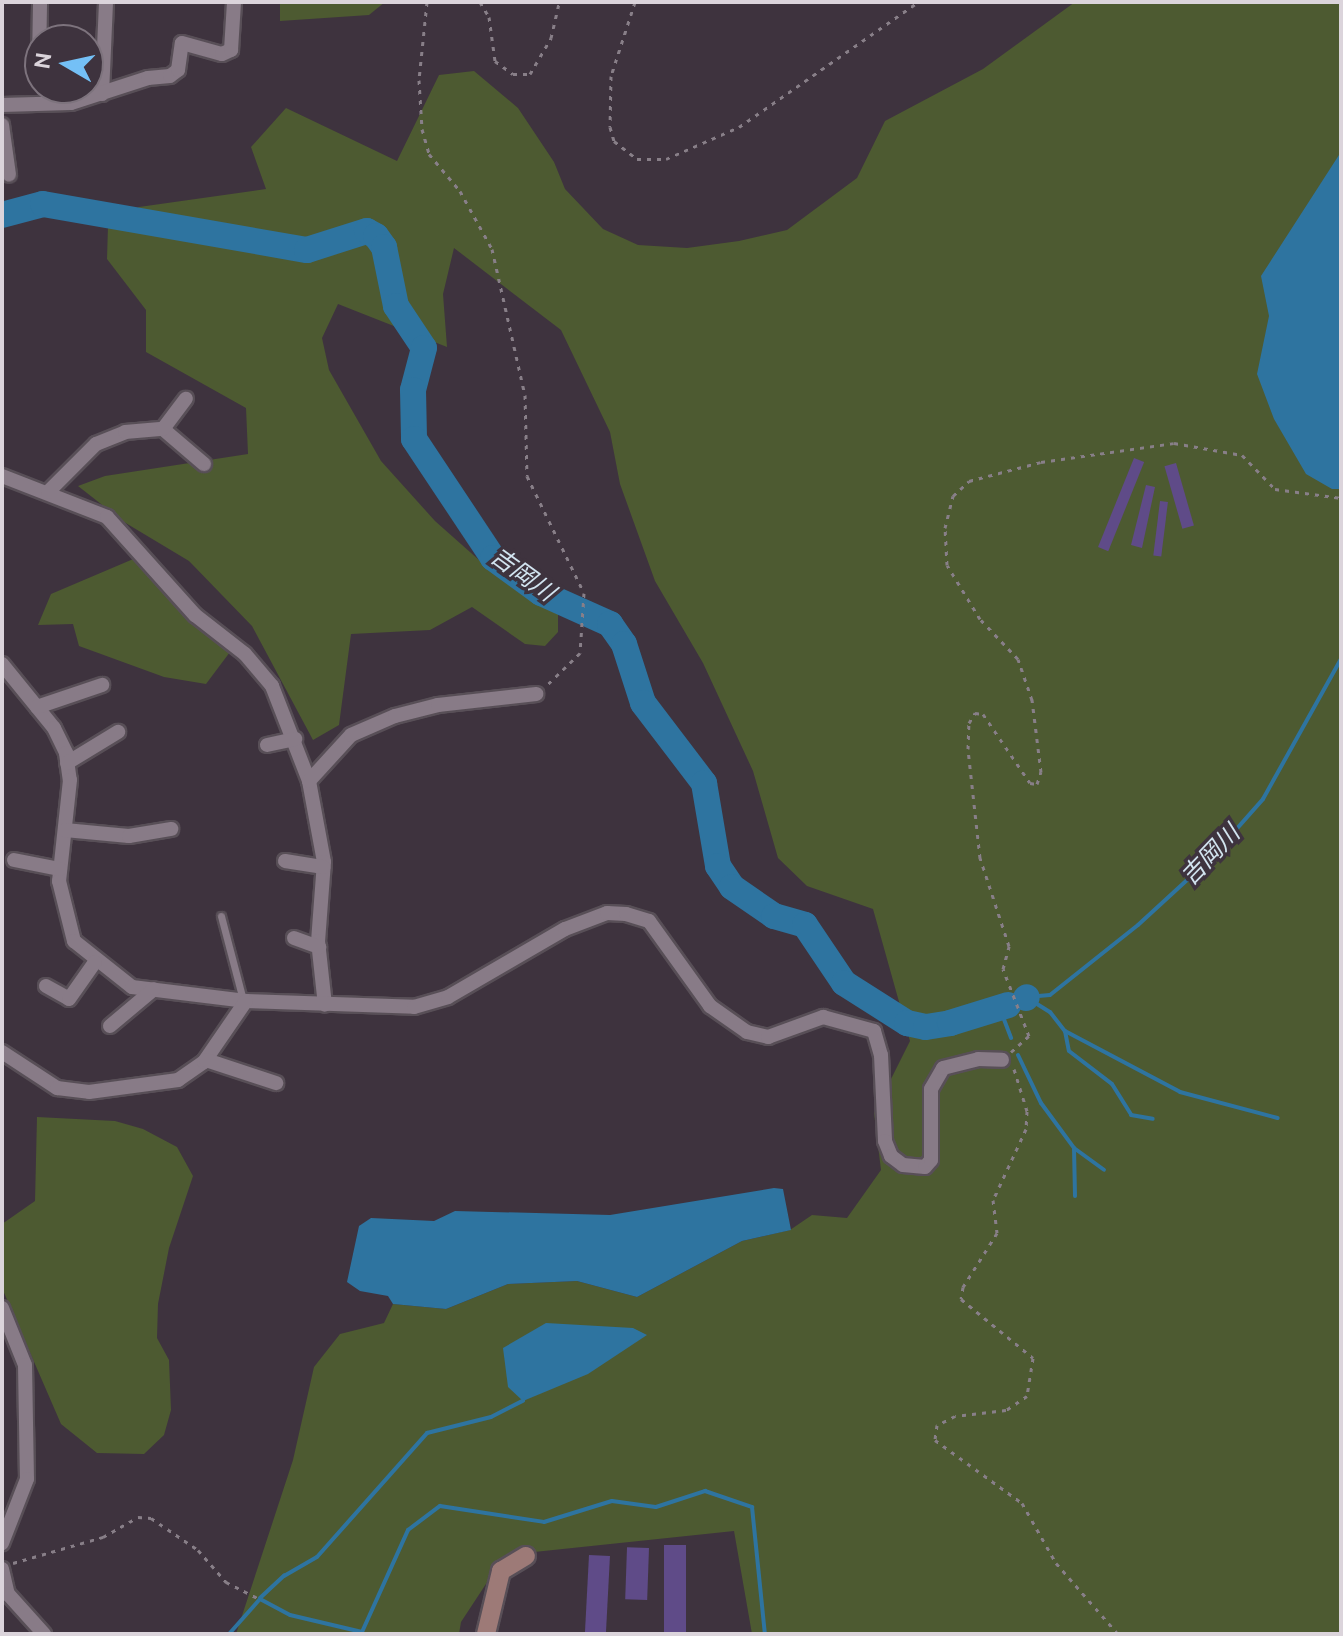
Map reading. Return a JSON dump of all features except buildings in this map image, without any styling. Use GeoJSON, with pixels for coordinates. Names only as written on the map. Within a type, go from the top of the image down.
{"type":"FeatureCollection","features":[{"type":"Feature","properties":{"kind":"street"},"geometry":{"type":"LineString","coordinates":[[40,2],[40,24]]}},
{"type":"Feature","properties":{"kind":"street"},"geometry":{"type":"LineString","coordinates":[[104,48],[106,2]]}},
{"type":"Feature","properties":{"kind":"street"},"geometry":{"type":"LineString","coordinates":[[104,93],[148,78],[170,76],[178,70],[182,43],[222,54],[231,50],[234,2]]}},
{"type":"Feature","properties":{"kind":"street"},"geometry":{"type":"LineString","coordinates":[[2,105],[36,104]]}},
{"type":"Feature","properties":{"kind":"street"},"geometry":{"type":"LineString","coordinates":[[2,125],[9,175]]}},
{"type":"Feature","properties":{"kind":"street"},"geometry":{"type":"LineString","coordinates":[[163,429],[186,399]]}},
{"type":"Feature","properties":{"kind":"street"},"geometry":{"type":"LineString","coordinates":[[48,492],[96,444],[125,432],[163,429],[204,464]]}},
{"type":"Feature","properties":{"kind":"street"},"geometry":{"type":"LineString","coordinates":[[2,476],[107,517],[195,615],[245,654],[272,686],[309,781],[324,867],[319,947],[325,1005]]}},
{"type":"Feature","properties":{"kind":"street"},"geometry":{"type":"LineString","coordinates":[[2,664],[54,728],[67,763],[65,830],[60,869],[64,912],[74,941],[95,962],[132,987],[245,1000],[386,1010],[448,997],[565,929],[607,913],[649,921],[710,1006],[747,1032],[768,1037],[823,1017],[874,1031],[881,1055],[885,1141],[891,1156],[903,1165],[925,1167],[931,1160],[931,1089],[943,1068],[978,1059],[1002,1060]]}},
{"type":"Feature","properties":{"kind":"street"},"geometry":{"type":"LineString","coordinates":[[37,707],[102,685]]}},
{"type":"Feature","properties":{"kind":"street"},"geometry":{"type":"LineString","coordinates":[[309,781],[351,735],[395,716],[438,705],[536,694]]}},
{"type":"Feature","properties":{"kind":"street"},"geometry":{"type":"LineString","coordinates":[[67,763],[118,732]]}},
{"type":"Feature","properties":{"kind":"street"},"geometry":{"type":"LineString","coordinates":[[267,745],[295,739]]}},
{"type":"Feature","properties":{"kind":"street"},"geometry":{"type":"LineString","coordinates":[[65,830],[129,836],[171,829]]}},
{"type":"Feature","properties":{"kind":"street"},"geometry":{"type":"LineString","coordinates":[[14,860],[60,869]]}},
{"type":"Feature","properties":{"kind":"street"},"geometry":{"type":"LineString","coordinates":[[285,861],[324,867]]}},
{"type":"Feature","properties":{"kind":"street"},"geometry":{"type":"LineString","coordinates":[[294,938],[319,947]]}},
{"type":"Feature","properties":{"kind":"street"},"geometry":{"type":"LineString","coordinates":[[46,986],[69,999],[95,962]]}},
{"type":"Feature","properties":{"kind":"street"},"geometry":{"type":"LineString","coordinates":[[110,1026],[154,989]]}},
{"type":"Feature","properties":{"kind":"street"},"geometry":{"type":"LineString","coordinates":[[2,1052],[57,1088],[89,1092],[178,1080],[206,1060],[245,1000]]}},
{"type":"Feature","properties":{"kind":"street"},"geometry":{"type":"LineString","coordinates":[[206,1060],[276,1083]]}},
{"type":"Feature","properties":{"kind":"street"},"geometry":{"type":"LineString","coordinates":[[2,1308],[25,1365],[27,1479],[2,1543]]}},
{"type":"Feature","properties":{"kind":"street"},"geometry":{"type":"LineString","coordinates":[[486,1634],[501,1571],[526,1556]]}},
{"type":"Feature","properties":{"kind":"street"},"geometry":{"type":"LineString","coordinates":[[2,1568],[8,1594],[44,1634]]}},
{"type":"Feature","properties":{"kind":"lane"},"geometry":{"type":"LineString","coordinates":[[221,916],[245,1000]]}},
{"type":"Feature","properties":{"kind":"path"},"geometry":{"type":"LineString","coordinates":[[427,2],[419,80],[422,129],[429,154],[460,191],[492,249],[525,395],[527,476],[584,593],[580,653],[536,694]]}},
{"type":"Feature","properties":{"kind":"path"},"geometry":{"type":"LineString","coordinates":[[480,2],[489,17],[495,61],[513,74],[530,74],[551,38],[559,2]]}},
{"type":"Feature","properties":{"kind":"path"},"geometry":{"type":"LineString","coordinates":[[635,2],[611,76],[610,127],[614,141],[637,159],[666,159],[739,127],[918,2]]}},
{"type":"Feature","properties":{"kind":"path"},"geometry":{"type":"LineString","coordinates":[[1118,1634],[1056,1563],[1022,1503],[935,1440],[937,1425],[955,1416],[1006,1410],[1027,1396],[1033,1358],[961,1299],[963,1287],[997,1233],[993,1200],[1026,1129],[1027,1111],[1016,1071],[1002,1060],[1029,1036],[1003,969],[1009,946],[980,858],[968,749],[969,723],[975,713],[983,714],[1030,783],[1037,784],[1041,772],[1032,700],[1018,659],[972,608],[947,565],[945,528],[953,496],[969,481],[1041,462],[1174,443],[1242,455],[1275,489],[1341,498]]}},
{"type":"Feature","properties":{"kind":"path"},"geometry":{"type":"LineString","coordinates":[[2,1568],[103,1537],[138,1517],[151,1518],[198,1550],[226,1582],[260,1599]]}},
{"type":"Feature","properties":{"kind":"green space"},"geometry":{"type":"Polygon","coordinates":[[[280,2],[385,2],[369,15],[280,21],[280,2]]]}},
{"type":"Feature","properties":{"kind":"green space"},"geometry":{"type":"Polygon","coordinates":[[[1075,2],[1341,2],[1341,1634],[752,1634],[734,1531],[505,1555],[461,1622],[459,1634],[236,1634],[293,1460],[314,1367],[340,1334],[384,1323],[393,1304],[446,1309],[508,1284],[577,1281],[637,1297],[742,1241],[790,1230],[812,1215],[847,1218],[881,1170],[874,1113],[910,1041],[873,909],[807,886],[778,858],[753,771],[703,663],[655,581],[620,484],[610,432],[561,330],[454,248],[443,294],[447,347],[338,304],[322,338],[329,370],[381,461],[435,521],[488,568],[530,587],[558,613],[558,632],[545,646],[525,644],[472,607],[430,630],[351,634],[339,725],[313,740],[252,626],[189,561],[124,522],[78,486],[105,476],[248,454],[246,408],[146,352],[146,310],[107,259],[108,226],[139,207],[266,189],[251,147],[286,108],[397,161],[439,75],[474,71],[518,108],[554,162],[565,189],[603,229],[638,245],[687,248],[787,230],[857,178],[885,121],[983,69],[1075,2]]]}},
{"type":"Feature","properties":{"kind":"green space"},"geometry":{"type":"Polygon","coordinates":[[[138,557],[173,602],[230,652],[206,684],[164,677],[79,646],[73,624],[38,625],[51,594],[138,557]]]}},
{"type":"Feature","properties":{"kind":"green space"},"geometry":{"type":"Polygon","coordinates":[[[37,1117],[115,1121],[143,1129],[177,1147],[193,1176],[169,1248],[158,1304],[157,1338],[169,1360],[171,1410],[164,1435],[144,1454],[97,1453],[61,1424],[2,1288],[2,1224],[35,1201],[37,1117]]]}},
{"type":"Feature","properties":{"kind":"water"},"geometry":{"type":"Polygon","coordinates":[[[1339,155],[1341,489],[1332,489],[1306,474],[1274,419],[1257,374],[1269,316],[1261,276],[1339,155]]]}},
{"type":"Feature","properties":{"kind":"water"},"geometry":{"type":"Polygon","coordinates":[[[783,1189],[791,1230],[742,1241],[637,1297],[577,1281],[508,1284],[446,1309],[393,1304],[388,1296],[360,1291],[347,1282],[359,1226],[371,1218],[434,1221],[455,1211],[610,1215],[783,1189]]]}},
{"type":"Feature","properties":{"kind":"water"},"geometry":{"type":"Polygon","coordinates":[[[546,1323],[633,1328],[647,1335],[588,1374],[523,1401],[508,1387],[503,1348],[546,1323]]]}},
{"type":"Feature","properties":{"kind":"waterway","name":"吉岡川"},"geometry":{"type":"LineString","coordinates":[[2,215],[43,204],[307,250],[367,231],[376,236],[384,247],[396,306],[424,348],[413,390],[414,439],[493,558],[541,593],[610,624],[624,644],[643,703],[704,783],[718,866],[732,887],[774,916],[805,925],[844,983],[907,1023],[926,1027],[950,1023],[1008,1005]]}},
{"type":"Feature","properties":{"kind":"waterway","name":"吉岡川"},"geometry":{"type":"LineString","coordinates":[[1027,997],[1050,995],[1138,925],[1210,859],[1263,799],[1341,659]]}},
{"type":"Feature","properties":{"kind":"waterway"},"geometry":{"type":"LineString","coordinates":[[1029,999],[1050,1012],[1065,1031],[1180,1092],[1278,1118]]}},
{"type":"Feature","properties":{"kind":"waterway"},"geometry":{"type":"LineString","coordinates":[[1000,1009],[1011,1038]]}},
{"type":"Feature","properties":{"kind":"waterway"},"geometry":{"type":"LineString","coordinates":[[1065,1031],[1069,1051],[1112,1084],[1131,1115],[1153,1119]]}},
{"type":"Feature","properties":{"kind":"waterway"},"geometry":{"type":"LineString","coordinates":[[1018,1055],[1041,1103],[1074,1148],[1104,1170]]}},
{"type":"Feature","properties":{"kind":"waterway"},"geometry":{"type":"LineString","coordinates":[[1074,1148],[1075,1196]]}},
{"type":"Feature","properties":{"kind":"waterway"},"geometry":{"type":"LineString","coordinates":[[260,1598],[284,1576],[317,1557],[427,1433],[491,1417],[523,1401]]}},
{"type":"Feature","properties":{"kind":"waterway"},"geometry":{"type":"LineString","coordinates":[[229,1634],[260,1599],[290,1615],[362,1632],[408,1530],[440,1506],[544,1522],[612,1501],[656,1507],[705,1491],[752,1507],[765,1634]]}}]}
